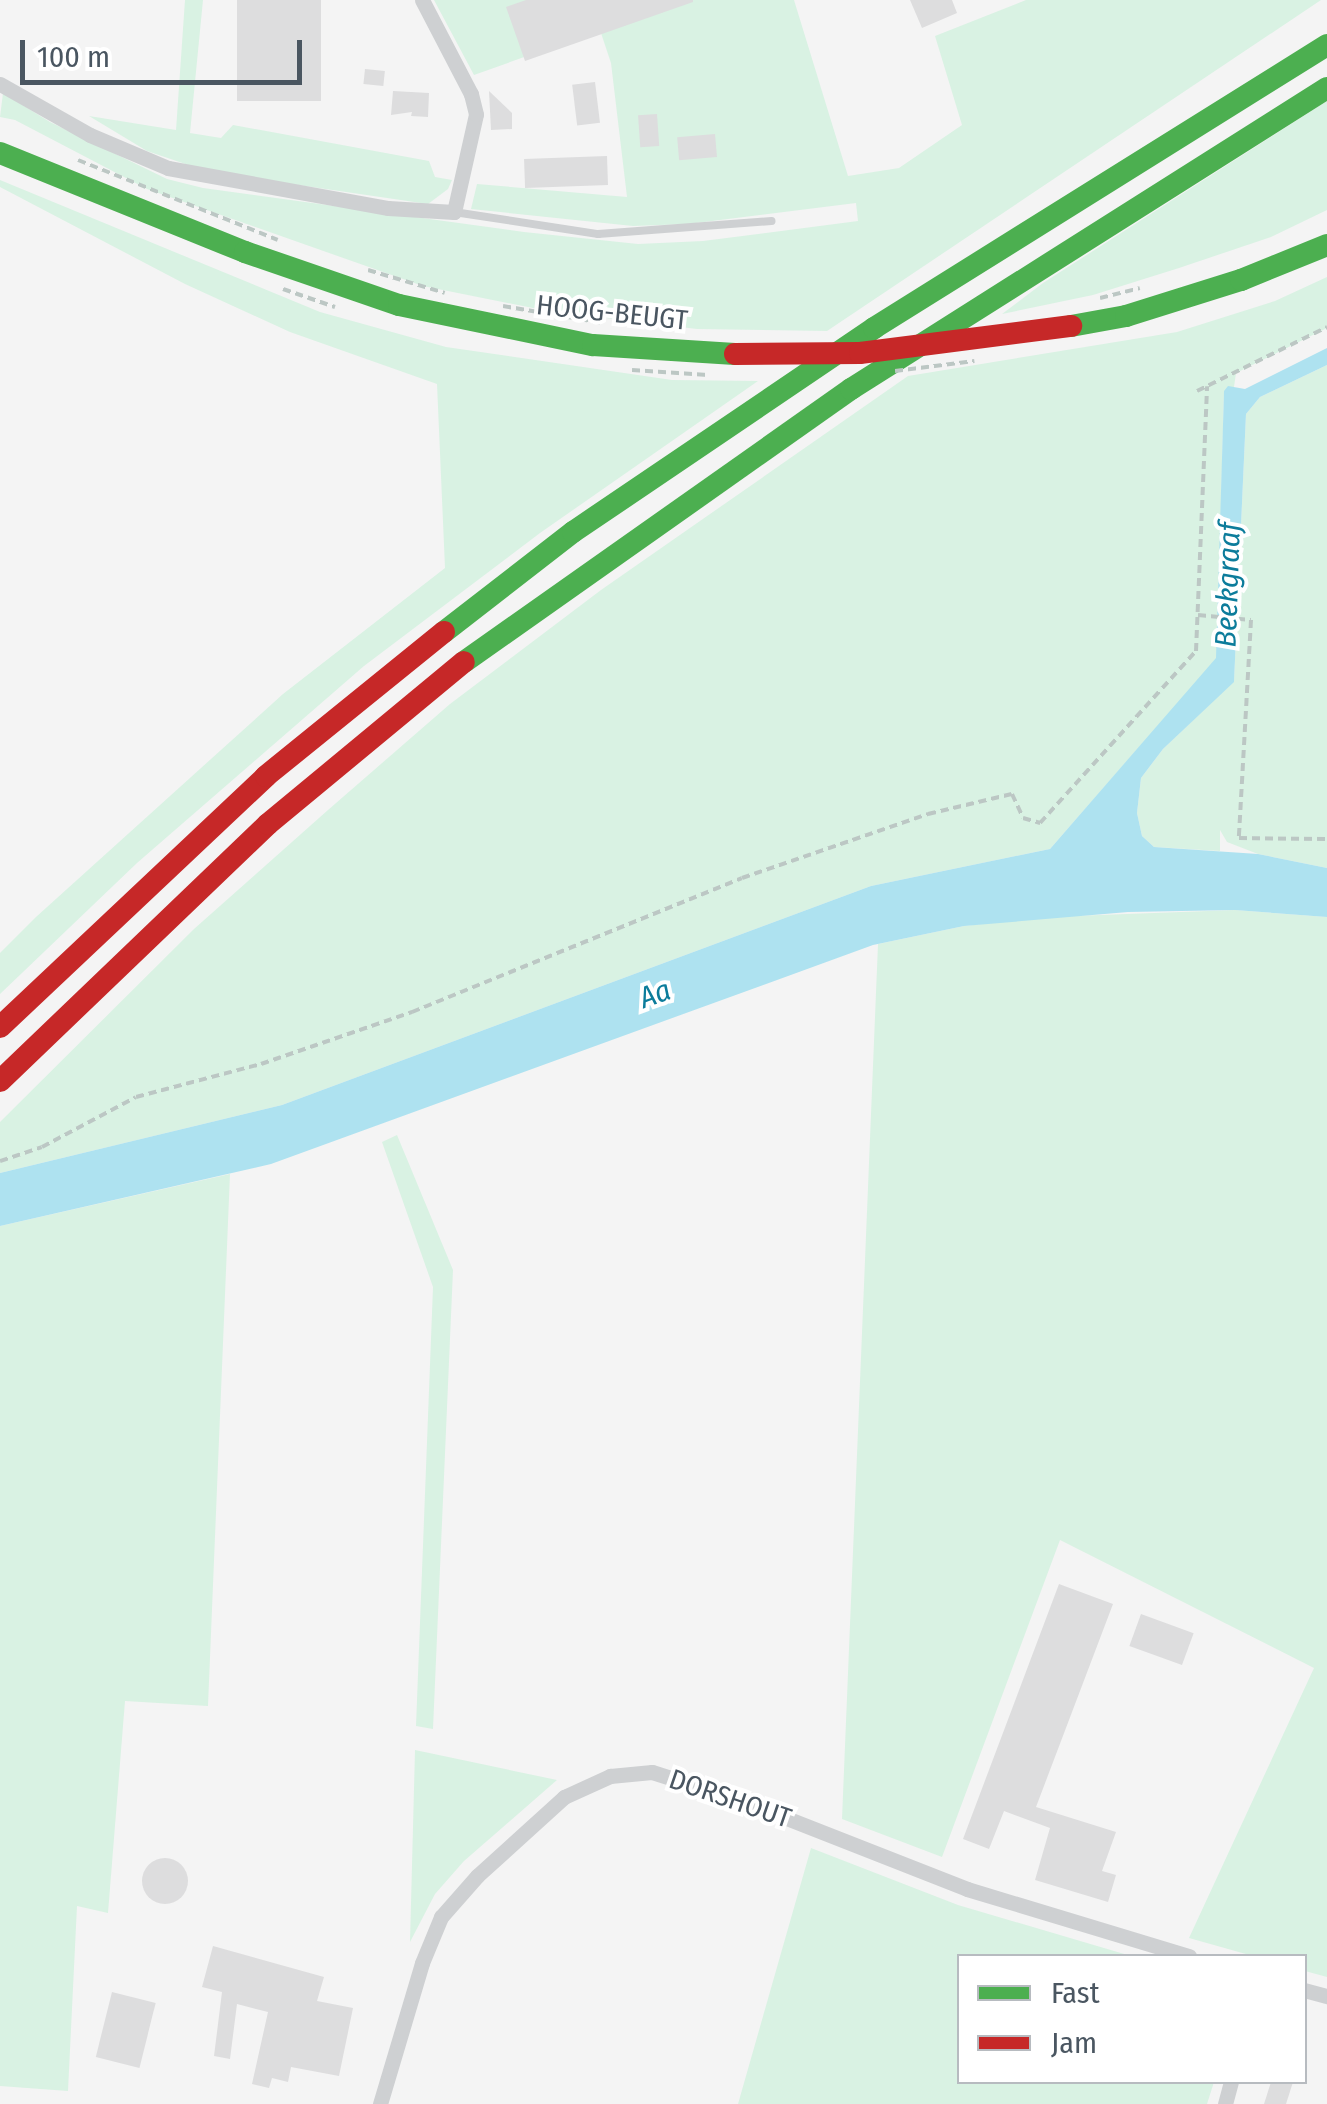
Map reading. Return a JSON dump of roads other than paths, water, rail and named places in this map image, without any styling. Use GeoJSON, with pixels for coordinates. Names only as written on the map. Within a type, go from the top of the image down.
{"type":"FeatureCollection","features":[{"type":"Feature","properties":{"kind":"main road"},"geometry":{"type":"LineString","coordinates":[[0,1026],[266,776],[370,689],[573,532],[858,339],[1327,45]]}},
{"type":"Feature","properties":{"kind":"main road"},"geometry":{"type":"LineString","coordinates":[[0,1082],[268,824],[389,721],[512,626],[850,390],[1327,88]]}},
{"type":"Feature","properties":{"kind":"main road","name":"HOOG-BEUGT"},"geometry":{"type":"LineString","coordinates":[[0,153],[245,252],[399,305],[502,330],[593,344],[736,354],[860,353],[1126,316],[1241,280],[1327,245]]}},
{"type":"Feature","properties":{"kind":"street"},"geometry":{"type":"LineString","coordinates":[[0,84],[90,135],[168,168],[388,208],[454,212],[476,114],[470,94],[422,0]]}},
{"type":"Feature","properties":{"kind":"street","name":"DORSHOUT"},"geometry":{"type":"LineString","coordinates":[[380,2104],[422,1963],[441,1916],[477,1876],[564,1797],[610,1776],[652,1772],[743,1801],[966,1889],[1182,1954]]}},
{"type":"Feature","properties":{"kind":"lane"},"geometry":{"type":"LineString","coordinates":[[454,212],[598,234],[772,221]]}},
{"type":"Feature","properties":{"kind":"water"},"geometry":{"type":"Polygon","coordinates":[[[1327,348],[1327,365],[1260,397],[1246,414],[1234,682],[1163,749],[1141,778],[1137,813],[1142,836],[1154,847],[1258,854],[1327,868],[1327,917],[1235,910],[1128,912],[964,926],[873,945],[271,1164],[0,1226],[0,1173],[282,1105],[871,886],[1050,849],[1216,658],[1224,391],[1228,386],[1245,389],[1327,348]]]}},
{"type":"Feature","properties":{"kind":"water label","name":"Beekgraaf"},"geometry":{"type":"Point","coordinates":[1228,585]}},
{"type":"Feature","properties":{"kind":"water label","name":"Aa"},"geometry":{"type":"Point","coordinates":[655,994]}}]}
